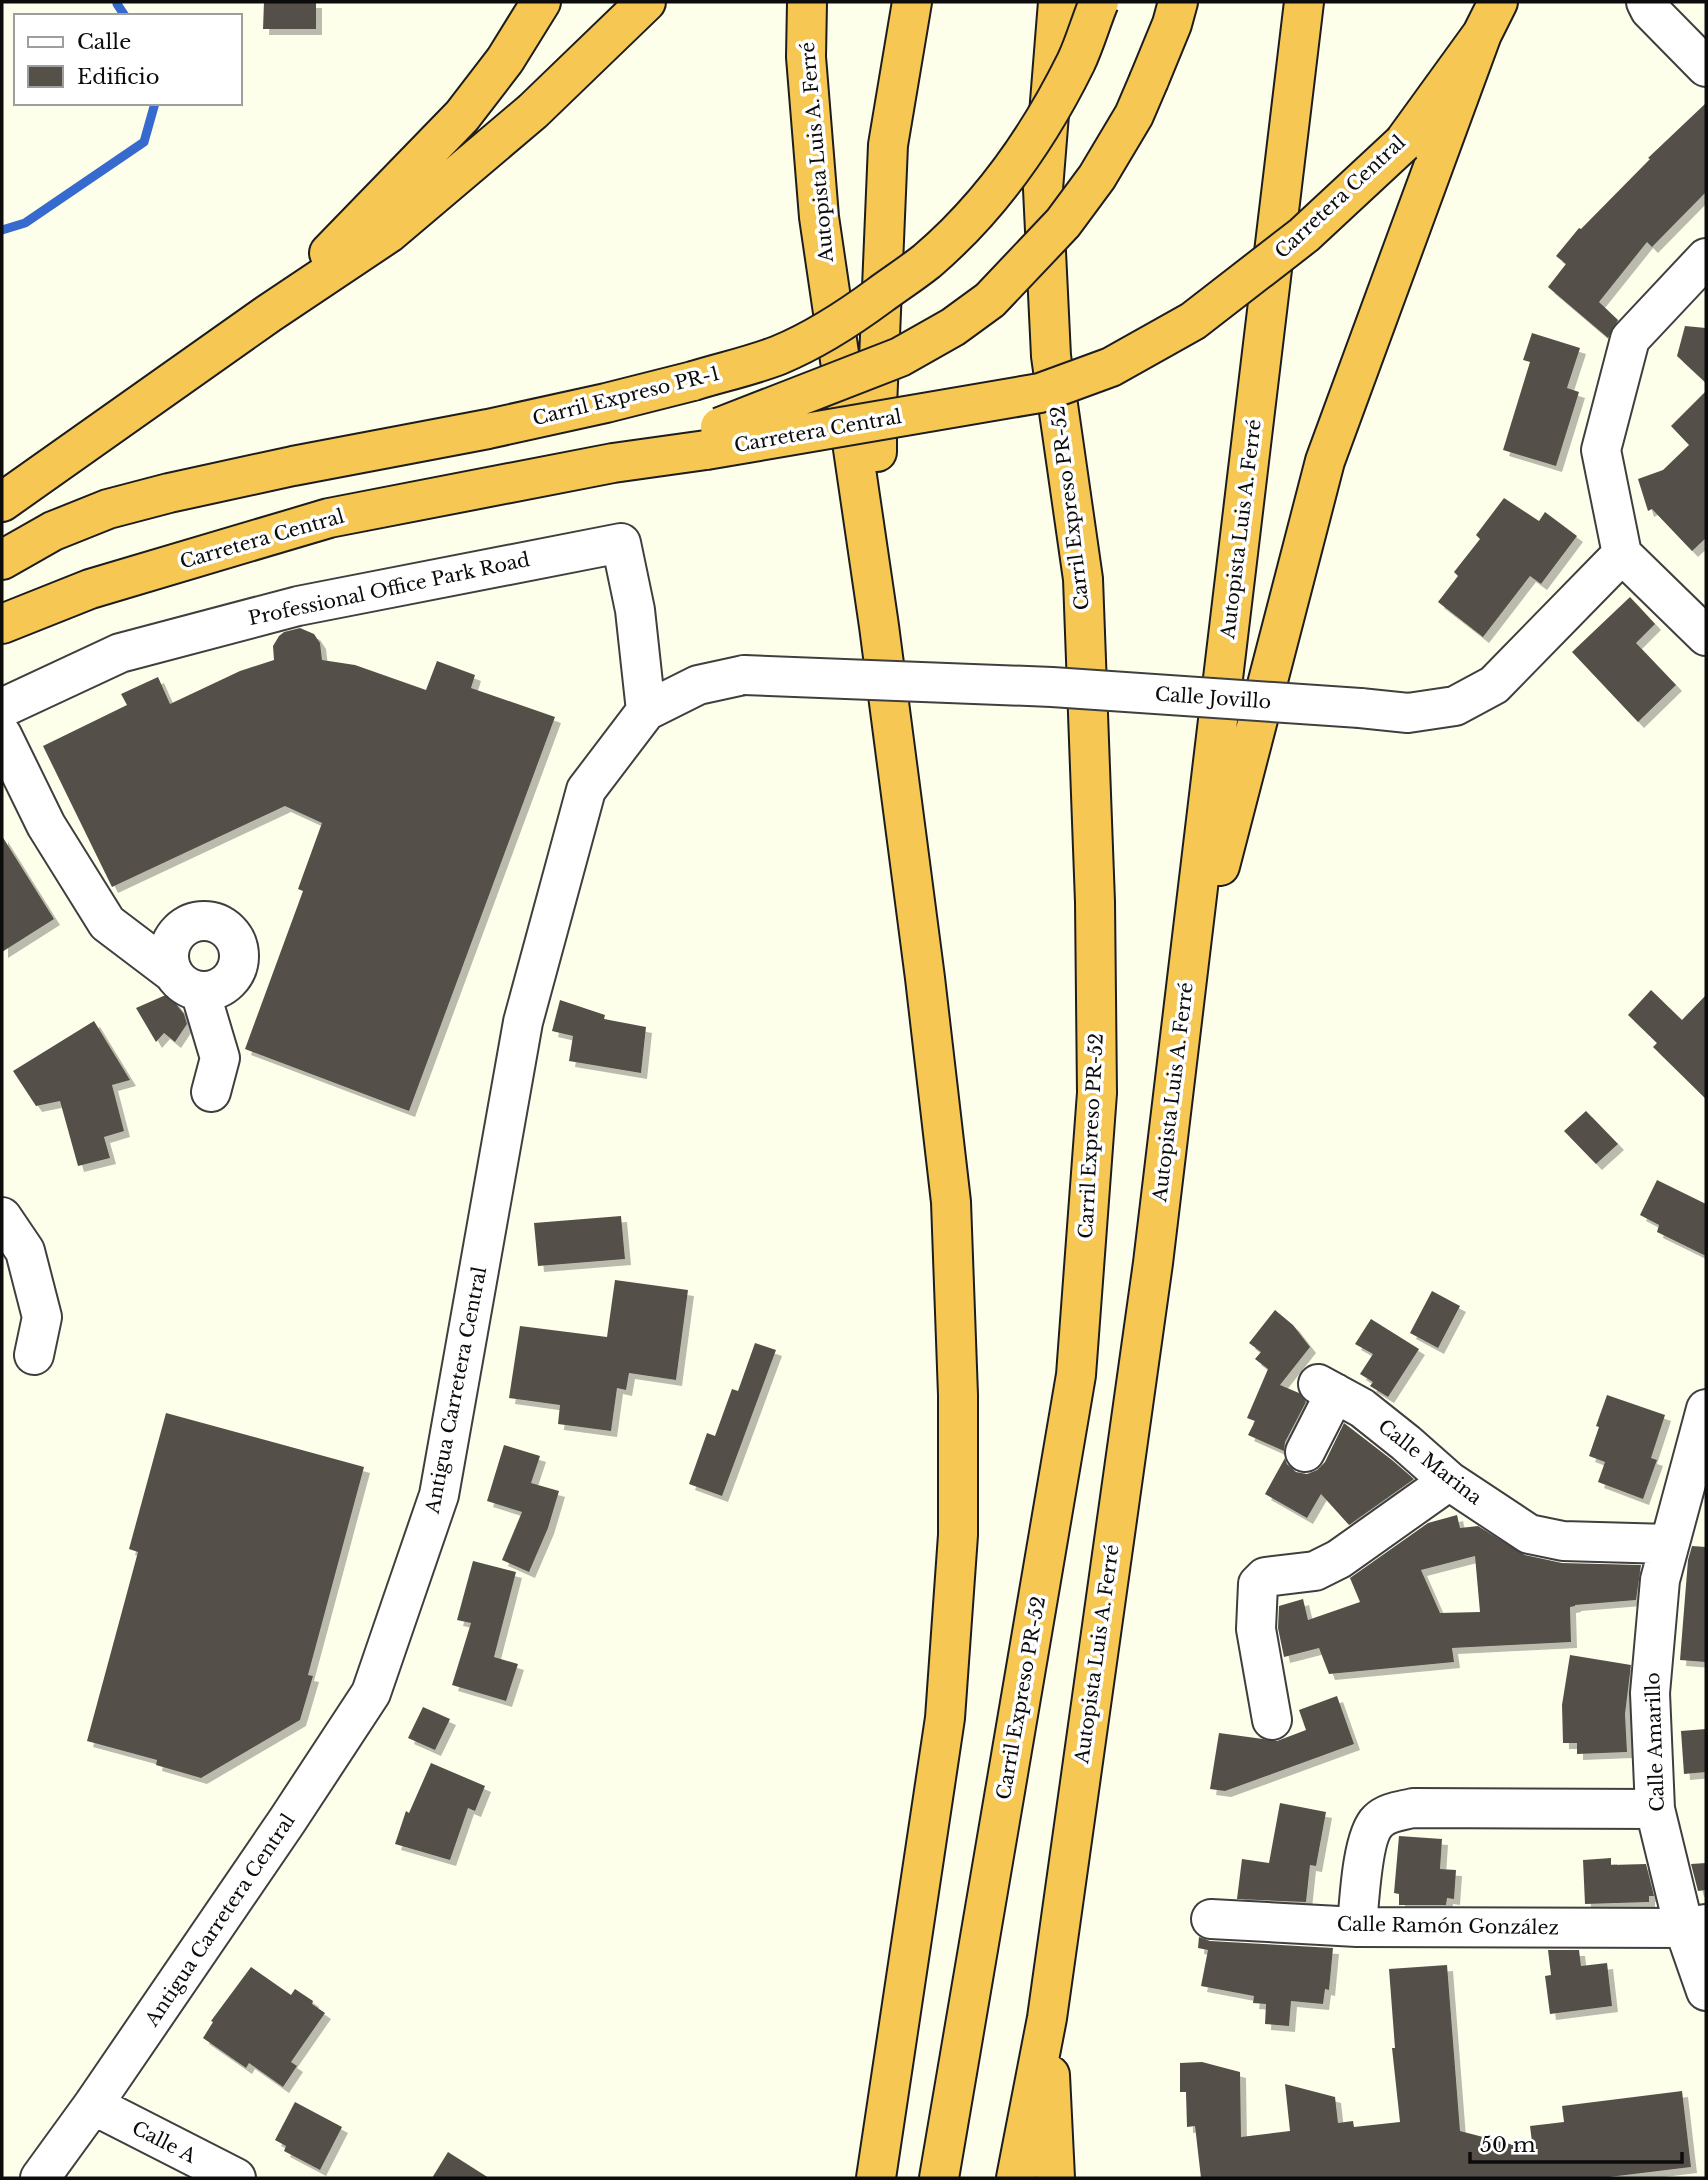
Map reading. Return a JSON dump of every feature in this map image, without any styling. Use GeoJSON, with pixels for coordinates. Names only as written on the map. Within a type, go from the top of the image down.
{"type":"FeatureCollection","features":[{"type":"Feature","properties":{"kind":"highway"},"geometry":{"type":"LineString","coordinates":[[268,314],[463,116],[505,60],[541,2]]}},
{"type":"Feature","properties":{"kind":"highway"},"geometry":{"type":"LineString","coordinates":[[2,502],[268,314],[389,233],[533,111],[646,2]]}},
{"type":"Feature","properties":{"kind":"highway","name":"Autopista Luis A. Ferré"},"geometry":{"type":"LineString","coordinates":[[807,2],[806,57],[819,217],[879,626],[951,1202],[958,1395],[958,1535],[944,1718],[876,2178]]}},
{"type":"Feature","properties":{"kind":"highway"},"geometry":{"type":"LineString","coordinates":[[879,626],[877,407],[885,199],[888,145],[912,2]]}},
{"type":"Feature","properties":{"kind":"highway","name":"Carril Expreso PR-52"},"geometry":{"type":"LineString","coordinates":[[939,2178],[1076,1375],[1097,1093],[1095,902],[1083,579],[1051,356],[1043,189],[1058,2]]}},
{"type":"Feature","properties":{"kind":"highway","name":"Carril Expreso PR-1"},"geometry":{"type":"LineString","coordinates":[[2,560],[64,527],[108,509],[293,466],[488,429],[606,403],[741,368],[809,341],[854,314],[927,260],[966,222],[1018,160],[1037,130],[1077,59],[1098,2]]}},
{"type":"Feature","properties":{"kind":"highway"},"geometry":{"type":"LineString","coordinates":[[713,438],[900,357],[953,327],[990,300],[1063,223],[1097,177],[1134,115],[1172,24],[1178,2]]}},
{"type":"Feature","properties":{"kind":"highway","name":"Autopista Luis A. Ferré"},"geometry":{"type":"LineString","coordinates":[[1016,2178],[1047,2018],[1153,1263],[1304,2]]}},
{"type":"Feature","properties":{"kind":"highway"},"geometry":{"type":"LineString","coordinates":[[1183,1011],[1325,461],[1490,18]]}},
{"type":"Feature","properties":{"kind":"highway","name":"Carretera Central"},"geometry":{"type":"LineString","coordinates":[[2,625],[90,589],[329,518],[613,463],[713,438],[1040,393],[1111,367],[1193,321],[1304,235],[1403,142],[1490,18]]}},
{"type":"Feature","properties":{"kind":"highway"},"geometry":{"type":"LineString","coordinates":[[1047,2018],[1055,2178]]}},
{"type":"Feature","properties":{"kind":"street"},"geometry":{"type":"LineString","coordinates":[[1646,2],[1650,10],[1706,66]]}},
{"type":"Feature","properties":{"kind":"street"},"geometry":{"type":"LineString","coordinates":[[1706,258],[1630,339],[1601,450],[1622,554],[1706,636]]}},
{"type":"Feature","properties":{"kind":"street","name":"Professional Office Park Road"},"geometry":{"type":"LineString","coordinates":[[2,708],[120,653],[298,606],[621,543],[635,610],[646,711]]}},
{"type":"Feature","properties":{"kind":"street","name":"Calle Jovillo"},"geometry":{"type":"LineString","coordinates":[[744,675],[1052,687],[1408,713],[1455,706],[1494,685],[1622,554]]}},
{"type":"Feature","properties":{"kind":"street","name":"Antigua Carretera Central"},"geometry":{"type":"LineString","coordinates":[[40,2178],[288,1821],[371,1693],[439,1495],[523,1022],[586,790],[646,711],[698,685],[744,675]]}},
{"type":"Feature","properties":{"kind":"street"},"geometry":{"type":"LineString","coordinates":[[2,735],[46,825],[107,923],[187,982],[220,1058],[211,1093]]}},
{"type":"Feature","properties":{"kind":"street"},"geometry":{"type":"LineString","coordinates":[[2,1217],[25,1251],[42,1317],[34,1355]]}},
{"type":"Feature","properties":{"kind":"street","name":"Calle Marina"},"geometry":{"type":"LineString","coordinates":[[1304,1452],[1326,1388],[1362,1408],[1449,1481],[1529,1534],[1563,1541],[1669,1544]]}},
{"type":"Feature","properties":{"kind":"street","name":"Calle Amarillo"},"geometry":{"type":"LineString","coordinates":[[1706,1409],[1696,1490],[1669,1544],[1660,1580],[1650,1693],[1655,1809],[1695,1926],[1706,1991]]}},
{"type":"Feature","properties":{"kind":"street"},"geometry":{"type":"LineString","coordinates":[[1272,1720],[1256,1629],[1258,1584],[1265,1577],[1315,1571],[1339,1559],[1449,1481]]}},
{"type":"Feature","properties":{"kind":"street"},"geometry":{"type":"LineString","coordinates":[[1357,1927],[1365,1852],[1376,1822],[1391,1813],[1413,1808],[1655,1809]]}},
{"type":"Feature","properties":{"kind":"street","name":"Calle Ramón González"},"geometry":{"type":"LineString","coordinates":[[1211,1919],[1357,1927],[1695,1926]]}},
{"type":"Feature","properties":{"kind":"street","name":"Calle A"},"geometry":{"type":"LineString","coordinates":[[93,2105],[236,2178]]}},
{"type":"Feature","properties":{"kind":"building"},"geometry":{"type":"Polygon","coordinates":[[[264,2],[316,2],[316,29],[263,29],[264,2]]]}},
{"type":"Feature","properties":{"kind":"building"},"geometry":{"type":"Polygon","coordinates":[[[1706,103],[1706,192],[1652,247],[1647,242],[1599,302],[1618,320],[1608,338],[1548,287],[1566,264],[1556,256],[1579,228],[1581,229],[1650,159],[1648,158],[1706,103]]]}},
{"type":"Feature","properties":{"kind":"building"},"geometry":{"type":"Polygon","coordinates":[[[1685,326],[1706,328],[1706,383],[1677,356],[1685,326]]]}},
{"type":"Feature","properties":{"kind":"building"},"geometry":{"type":"Polygon","coordinates":[[[1532,333],[1580,348],[1567,388],[1579,392],[1556,466],[1503,450],[1530,362],[1523,360],[1532,333]]]}},
{"type":"Feature","properties":{"kind":"building"},"geometry":{"type":"Polygon","coordinates":[[[1706,391],[1706,538],[1692,551],[1652,509],[1648,511],[1638,479],[1663,470],[1689,445],[1671,426],[1706,391]]]}},
{"type":"Feature","properties":{"kind":"building"},"geometry":{"type":"Polygon","coordinates":[[[1504,498],[1539,521],[1545,512],[1577,536],[1541,584],[1530,576],[1483,637],[1438,602],[1458,576],[1454,572],[1480,539],[1476,535],[1504,498]]]}},
{"type":"Feature","properties":{"kind":"building"},"geometry":{"type":"Polygon","coordinates":[[[1630,597],[1655,624],[1636,643],[1676,685],[1638,722],[1572,652],[1630,597]]]}},
{"type":"Feature","properties":{"kind":"building"},"geometry":{"type":"Polygon","coordinates":[[[300,628],[314,634],[320,643],[322,660],[355,665],[426,690],[437,661],[475,675],[471,688],[555,717],[409,1111],[245,1049],[303,891],[298,889],[322,823],[285,806],[112,887],[43,746],[127,705],[121,694],[158,677],[170,704],[240,671],[274,660],[273,646],[279,636],[300,628]]]}},
{"type":"Feature","properties":{"kind":"building"},"geometry":{"type":"Polygon","coordinates":[[[2,836],[54,919],[2,952],[2,836]]]}},
{"type":"Feature","properties":{"kind":"building"},"geometry":{"type":"Polygon","coordinates":[[[1651,990],[1682,1020],[1706,995],[1706,1099],[1653,1047],[1657,1043],[1628,1015],[1651,990]]]}},
{"type":"Feature","properties":{"kind":"building"},"geometry":{"type":"Polygon","coordinates":[[[168,994],[184,1014],[187,1024],[175,1042],[164,1033],[156,1042],[136,1008],[168,994]]]}},
{"type":"Feature","properties":{"kind":"building"},"geometry":{"type":"Polygon","coordinates":[[[560,1000],[605,1015],[604,1019],[646,1027],[641,1073],[569,1061],[573,1036],[552,1031],[560,1000]]]}},
{"type":"Feature","properties":{"kind":"building"},"geometry":{"type":"Polygon","coordinates":[[[94,1021],[130,1080],[112,1085],[124,1131],[104,1137],[110,1158],[78,1166],[60,1101],[36,1106],[13,1071],[94,1021]]]}},
{"type":"Feature","properties":{"kind":"building"},"geometry":{"type":"Polygon","coordinates":[[[1586,1111],[1618,1144],[1596,1164],[1564,1131],[1586,1111]]]}},
{"type":"Feature","properties":{"kind":"building"},"geometry":{"type":"Polygon","coordinates":[[[1657,1180],[1706,1204],[1706,1256],[1657,1232],[1659,1225],[1640,1215],[1657,1180]]]}},
{"type":"Feature","properties":{"kind":"building"},"geometry":{"type":"Polygon","coordinates":[[[621,1216],[625,1259],[538,1266],[534,1223],[621,1216]]]}},
{"type":"Feature","properties":{"kind":"building"},"geometry":{"type":"Polygon","coordinates":[[[615,1280],[688,1290],[676,1380],[629,1373],[626,1390],[617,1388],[611,1431],[558,1424],[560,1405],[509,1398],[520,1326],[607,1337],[615,1280]]]}},
{"type":"Feature","properties":{"kind":"building"},"geometry":{"type":"Polygon","coordinates":[[[1432,1291],[1460,1306],[1438,1348],[1410,1333],[1432,1291]]]}},
{"type":"Feature","properties":{"kind":"building"},"geometry":{"type":"Polygon","coordinates":[[[1275,1310],[1293,1325],[1310,1347],[1280,1385],[1299,1393],[1306,1402],[1285,1442],[1284,1451],[1248,1435],[1255,1421],[1247,1418],[1268,1369],[1255,1359],[1261,1352],[1249,1343],[1275,1310]]]}},
{"type":"Feature","properties":{"kind":"building"},"geometry":{"type":"Polygon","coordinates":[[[1371,1319],[1419,1349],[1388,1397],[1370,1386],[1373,1382],[1360,1374],[1373,1354],[1355,1344],[1371,1319]]]}},
{"type":"Feature","properties":{"kind":"building"},"geometry":{"type":"Polygon","coordinates":[[[755,1343],[776,1350],[722,1496],[689,1484],[707,1433],[715,1436],[732,1389],[738,1391],[755,1343]]]}},
{"type":"Feature","properties":{"kind":"building"},"geometry":{"type":"Polygon","coordinates":[[[1607,1395],[1665,1415],[1651,1458],[1657,1460],[1643,1499],[1598,1482],[1605,1462],[1589,1456],[1607,1395]]]}},
{"type":"Feature","properties":{"kind":"building"},"geometry":{"type":"Polygon","coordinates":[[[166,1413],[364,1467],[308,1675],[313,1676],[300,1720],[201,1778],[156,1765],[157,1760],[87,1741],[138,1552],[129,1549],[166,1413]]]}},
{"type":"Feature","properties":{"kind":"building"},"geometry":{"type":"Polygon","coordinates":[[[1344,1423],[1414,1479],[1349,1525],[1321,1494],[1307,1518],[1265,1494],[1285,1458],[1287,1464],[1296,1472],[1307,1474],[1317,1470],[1325,1462],[1344,1423]]]}},
{"type":"Feature","properties":{"kind":"building"},"geometry":{"type":"Polygon","coordinates":[[[504,1445],[540,1456],[531,1483],[559,1491],[548,1528],[529,1572],[502,1560],[522,1512],[487,1501],[504,1445]]]}},
{"type":"Feature","properties":{"kind":"building"},"geometry":{"type":"Polygon","coordinates":[[[1457,1515],[1460,1528],[1478,1526],[1525,1555],[1562,1563],[1641,1565],[1636,1600],[1570,1607],[1571,1642],[1452,1648],[1454,1662],[1329,1674],[1319,1648],[1284,1657],[1278,1628],[1279,1606],[1303,1599],[1308,1620],[1360,1602],[1350,1578],[1428,1523],[1457,1515]],[[1475,1556],[1421,1570],[1440,1613],[1480,1612],[1475,1556]]]}},
{"type":"Feature","properties":{"kind":"building"},"geometry":{"type":"Polygon","coordinates":[[[1692,1546],[1706,1547],[1706,1662],[1680,1660],[1688,1560],[1692,1546]]]}},
{"type":"Feature","properties":{"kind":"building"},"geometry":{"type":"Polygon","coordinates":[[[473,1561],[516,1572],[494,1657],[518,1664],[506,1701],[452,1685],[471,1623],[457,1620],[473,1561]]]}},
{"type":"Feature","properties":{"kind":"building"},"geometry":{"type":"Polygon","coordinates":[[[1570,1655],[1631,1665],[1625,1714],[1627,1752],[1577,1754],[1577,1743],[1563,1743],[1562,1705],[1570,1655]]]}},
{"type":"Feature","properties":{"kind":"building"},"geometry":{"type":"Polygon","coordinates":[[[1337,1696],[1354,1744],[1225,1791],[1210,1789],[1219,1733],[1277,1741],[1306,1730],[1299,1710],[1337,1696]]]}},
{"type":"Feature","properties":{"kind":"building"},"geometry":{"type":"Polygon","coordinates":[[[423,1707],[450,1719],[435,1750],[408,1738],[423,1707]]]}},
{"type":"Feature","properties":{"kind":"building"},"geometry":{"type":"Polygon","coordinates":[[[1706,1729],[1706,1772],[1684,1774],[1681,1731],[1706,1729]]]}},
{"type":"Feature","properties":{"kind":"building"},"geometry":{"type":"Polygon","coordinates":[[[431,1763],[485,1786],[475,1811],[468,1808],[450,1860],[395,1844],[406,1811],[409,1813],[431,1763]]]}},
{"type":"Feature","properties":{"kind":"building"},"geometry":{"type":"Polygon","coordinates":[[[1280,1803],[1326,1812],[1316,1866],[1310,1865],[1306,1902],[1237,1899],[1242,1859],[1269,1863],[1280,1803]]]}},
{"type":"Feature","properties":{"kind":"building"},"geometry":{"type":"Polygon","coordinates":[[[1399,1836],[1442,1839],[1440,1869],[1456,1870],[1454,1899],[1447,1898],[1446,1905],[1399,1905],[1399,1894],[1394,1893],[1399,1836]]]}},
{"type":"Feature","properties":{"kind":"building"},"geometry":{"type":"Polygon","coordinates":[[[1611,1858],[1611,1865],[1646,1864],[1654,1896],[1649,1896],[1649,1902],[1585,1904],[1583,1860],[1611,1858]]]}},
{"type":"Feature","properties":{"kind":"building"},"geometry":{"type":"Polygon","coordinates":[[[1706,1863],[1706,1890],[1698,1891],[1691,1864],[1706,1863]]]}},
{"type":"Feature","properties":{"kind":"building"},"geometry":{"type":"Polygon","coordinates":[[[1199,1937],[1210,1941],[1333,1948],[1329,1990],[1325,1989],[1323,2004],[1291,2001],[1289,2026],[1265,2024],[1266,2004],[1253,2003],[1254,1996],[1201,1986],[1208,1950],[1198,1948],[1199,1937]]]}},
{"type":"Feature","properties":{"kind":"building"},"geometry":{"type":"Polygon","coordinates":[[[1548,1950],[1579,1950],[1581,1966],[1607,1963],[1612,2006],[1550,2014],[1545,1976],[1551,1975],[1548,1950]]]}},
{"type":"Feature","properties":{"kind":"building"},"geometry":{"type":"Polygon","coordinates":[[[1447,1965],[1460,2131],[1533,2150],[1530,2126],[1564,2122],[1562,2106],[1682,2091],[1691,2167],[1601,2178],[1201,2178],[1195,2126],[1187,2127],[1186,2092],[1180,2092],[1180,2063],[1202,2062],[1240,2072],[1241,2137],[1290,2131],[1285,2084],[1335,2097],[1338,2123],[1353,2121],[1354,2127],[1400,2122],[1392,2048],[1395,2048],[1389,1969],[1447,1965]]]}},
{"type":"Feature","properties":{"kind":"building"},"geometry":{"type":"Polygon","coordinates":[[[251,1967],[291,1995],[295,1989],[325,2013],[291,2062],[297,2066],[283,2087],[249,2063],[246,2068],[203,2038],[213,2022],[211,2021],[251,1967]]]}},
{"type":"Feature","properties":{"kind":"building"},"geometry":{"type":"Polygon","coordinates":[[[295,2102],[342,2127],[320,2170],[284,2151],[286,2146],[275,2140],[295,2102]]]}},
{"type":"Feature","properties":{"kind":"building"},"geometry":{"type":"Polygon","coordinates":[[[448,2152],[489,2178],[432,2178],[448,2152]]]}},
{"type":"Feature","properties":{"kind":"waterway"},"geometry":{"type":"LineString","coordinates":[[118,2],[124,14]]}},
{"type":"Feature","properties":{"kind":"waterway"},"geometry":{"type":"LineString","coordinates":[[2,230],[25,223],[144,142],[154,105]]}}]}
